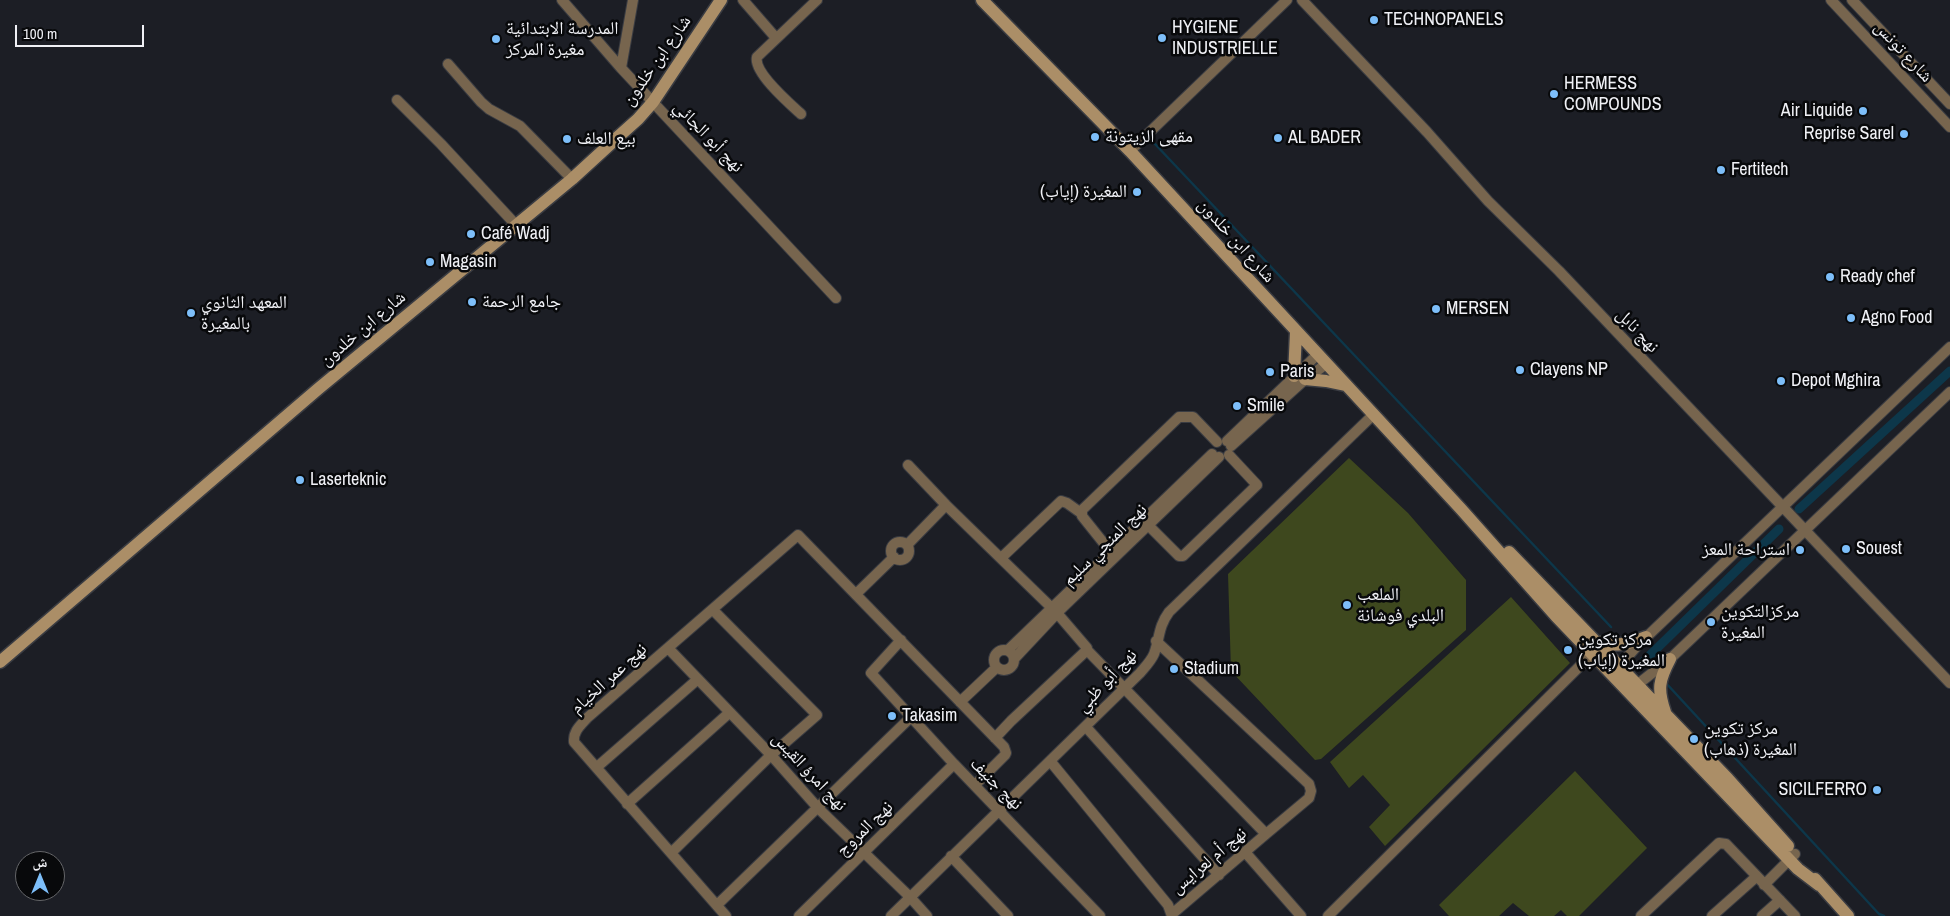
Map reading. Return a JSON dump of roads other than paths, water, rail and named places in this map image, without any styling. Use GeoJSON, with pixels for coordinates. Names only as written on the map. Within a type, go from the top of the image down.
{"type":"FeatureCollection","features":[{"type":"Feature","properties":{"kind":"street","name":"نهج أبو الجائي"},"geometry":{"type":"LineString","coordinates":[[562,0],[621,68],[836,298]]}},
{"type":"Feature","properties":{"kind":"street"},"geometry":{"type":"LineString","coordinates":[[621,68],[633,0]]}},
{"type":"Feature","properties":{"kind":"street","name":"شارع ابن خلدون"},"geometry":{"type":"LineString","coordinates":[[0,662],[318,389],[572,179],[653,102],[720,0]]}},
{"type":"Feature","properties":{"kind":"street"},"geometry":{"type":"LineString","coordinates":[[743,0],[776,38]]}},
{"type":"Feature","properties":{"kind":"street"},"geometry":{"type":"LineString","coordinates":[[801,114],[768,81],[757,65],[757,57],[817,0]]}},
{"type":"Feature","properties":{"kind":"street","name":"شارع ابن خلدون"},"geometry":{"type":"LineString","coordinates":[[982,0],[1130,151],[1373,415],[1632,688]]}},
{"type":"Feature","properties":{"kind":"street"},"geometry":{"type":"LineString","coordinates":[[1130,151],[1287,0]]}},
{"type":"Feature","properties":{"kind":"street","name":"نهج نابل"},"geometry":{"type":"LineString","coordinates":[[1302,0],[1427,132],[1488,200],[1559,271],[1950,683]]}},
{"type":"Feature","properties":{"kind":"street","name":"شارع تونس"},"geometry":{"type":"LineString","coordinates":[[1831,0],[1950,127]]}},
{"type":"Feature","properties":{"kind":"street","name":"شارع تونس"},"geometry":{"type":"LineString","coordinates":[[1852,0],[1950,104]]}},
{"type":"Feature","properties":{"kind":"street"},"geometry":{"type":"LineString","coordinates":[[448,64],[481,102],[489,109],[520,126],[572,179]]}},
{"type":"Feature","properties":{"kind":"street"},"geometry":{"type":"LineString","coordinates":[[396,100],[441,144],[516,225]]}},
{"type":"Feature","properties":{"kind":"street"},"geometry":{"type":"LineString","coordinates":[[1296,332],[1300,378],[1326,380],[1345,385]]}},
{"type":"Feature","properties":{"kind":"street"},"geometry":{"type":"LineString","coordinates":[[1615,671],[1646,637],[1950,347]]}},
{"type":"Feature","properties":{"kind":"street","name":"نهج المنجي سليم"},"geometry":{"type":"LineString","coordinates":[[1011,654],[1223,449],[1321,359]]}},
{"type":"Feature","properties":{"kind":"street"},"geometry":{"type":"LineString","coordinates":[[1632,688],[1670,659],[1950,392]]}},
{"type":"Feature","properties":{"kind":"street","name":"نهج أبو ظبي"},"geometry":{"type":"LineString","coordinates":[[891,916],[1125,688],[1150,661],[1162,622],[1169,612],[1373,415]]}},
{"type":"Feature","properties":{"kind":"street"},"geometry":{"type":"LineString","coordinates":[[1081,513],[1179,417],[1192,417],[1257,486],[1183,556],[1179,556],[1146,523]]}},
{"type":"Feature","properties":{"kind":"street"},"geometry":{"type":"LineString","coordinates":[[908,465],[1054,611],[1087,650],[1266,834]]}},
{"type":"Feature","properties":{"kind":"street"},"geometry":{"type":"LineString","coordinates":[[1001,558],[1061,501],[1081,513],[1110,551]]}},
{"type":"Feature","properties":{"kind":"street"},"geometry":{"type":"LineString","coordinates":[[946,505],[907,545],[909,551],[907,557],[900,560],[894,557],[856,594],[1004,747],[1006,753],[975,785]]}},
{"type":"Feature","properties":{"kind":"street","name":"نهج المنجي سليم"},"geometry":{"type":"LineString","coordinates":[[1054,611],[1110,551],[1146,523]]}},
{"type":"Feature","properties":{"kind":"street","name":"نهج عمر الخيام"},"geometry":{"type":"LineString","coordinates":[[726,916],[574,742],[573,737],[587,718],[798,535],[856,594]]}},
{"type":"Feature","properties":{"kind":"street"},"geometry":{"type":"LineString","coordinates":[[671,853],[771,755],[817,715],[713,610]]}},
{"type":"Feature","properties":{"kind":"street"},"geometry":{"type":"LineString","coordinates":[[1328,916],[1594,648],[1632,643],[1646,637]]}},
{"type":"Feature","properties":{"kind":"street","name":"نهج جنيف"},"geometry":{"type":"LineString","coordinates":[[901,640],[871,673],[954,764],[1100,916]]}},
{"type":"Feature","properties":{"kind":"street","name":"نهج أم لعرايس"},"geometry":{"type":"LineString","coordinates":[[1156,641],[1309,784],[1310,791],[1309,798],[1219,874],[1171,911]]}},
{"type":"Feature","properties":{"kind":"street","name":"نهج امرؤ القيس"},"geometry":{"type":"LineString","coordinates":[[668,648],[771,755],[818,808],[865,852],[927,916]]}},
{"type":"Feature","properties":{"kind":"street"},"geometry":{"type":"LineString","coordinates":[[1002,650],[1011,654],[1013,665],[1007,669],[997,667],[994,660],[996,654],[1002,650]]}},
{"type":"Feature","properties":{"kind":"street"},"geometry":{"type":"LineString","coordinates":[[995,738],[1087,650]]}},
{"type":"Feature","properties":{"kind":"street"},"geometry":{"type":"LineString","coordinates":[[1666,714],[1661,701],[1660,680],[1670,659]]}},
{"type":"Feature","properties":{"kind":"street"},"geometry":{"type":"LineString","coordinates":[[960,702],[997,667]]}},
{"type":"Feature","properties":{"kind":"street"},"geometry":{"type":"LineString","coordinates":[[597,768],[698,679]]}},
{"type":"Feature","properties":{"kind":"street"},"geometry":{"type":"LineString","coordinates":[[1632,688],[1666,714],[1756,808],[1792,857]]}},
{"type":"Feature","properties":{"kind":"street"},"geometry":{"type":"LineString","coordinates":[[1632,688],[1848,916]]}},
{"type":"Feature","properties":{"kind":"street"},"geometry":{"type":"LineString","coordinates":[[627,804],[729,713]]}},
{"type":"Feature","properties":{"kind":"street"},"geometry":{"type":"LineString","coordinates":[[717,906],[910,717]]}},
{"type":"Feature","properties":{"kind":"street"},"geometry":{"type":"LineString","coordinates":[[1086,727],[1219,874]]}},
{"type":"Feature","properties":{"kind":"street"},"geometry":{"type":"LineString","coordinates":[[1050,762],[1171,911]]}},
{"type":"Feature","properties":{"kind":"street","name":"نهج المروج"},"geometry":{"type":"LineString","coordinates":[[799,916],[954,764]]}},
{"type":"Feature","properties":{"kind":"street"},"geometry":{"type":"LineString","coordinates":[[1641,916],[1720,843],[1726,844],[1796,916]]}},
{"type":"Feature","properties":{"kind":"street"},"geometry":{"type":"LineString","coordinates":[[1245,852],[1301,916]]}},
{"type":"Feature","properties":{"kind":"street"},"geometry":{"type":"LineString","coordinates":[[951,856],[1008,916]]}},
{"type":"Feature","properties":{"kind":"street"},"geometry":{"type":"LineString","coordinates":[[1764,885],[1792,857]]}},
{"type":"Feature","properties":{"kind":"street"},"geometry":{"type":"LineString","coordinates":[[1712,916],[1756,877]]}},
{"type":"Feature","properties":{"kind":"street"},"geometry":{"type":"LineString","coordinates":[[1762,916],[1780,900]]}},
{"type":"Feature","properties":{"kind":"waterway"},"geometry":{"type":"LineString","coordinates":[[1155,144],[1611,627]]}},
{"type":"Feature","properties":{"kind":"waterway"},"geometry":{"type":"LineString","coordinates":[[1799,509],[1950,371]]}},
{"type":"Feature","properties":{"kind":"waterway"},"geometry":{"type":"LineString","coordinates":[[1644,661],[1779,529]]}},
{"type":"Feature","properties":{"kind":"waterway"},"geometry":{"type":"LineString","coordinates":[[1665,682],[1879,914],[1884,916]]}},
{"type":"Feature","properties":{"kind":"place","name":"TECHNOPANELS"},"geometry":{"type":"Point","coordinates":[1374,20]}},
{"type":"Feature","properties":{"kind":"place","name":"HYGIENE INDUSTRIELLE"},"geometry":{"type":"Point","coordinates":[1162,38]}},
{"type":"Feature","properties":{"kind":"place","name":"المدرسة الابتدائية مغيرة المركز"},"geometry":{"type":"Point","coordinates":[496,39]}},
{"type":"Feature","properties":{"kind":"place","name":"HERMESS COMPOUNDS"},"geometry":{"type":"Point","coordinates":[1554,94]}},
{"type":"Feature","properties":{"kind":"place","name":"Air Liquide"},"geometry":{"type":"Point","coordinates":[1863,111]}},
{"type":"Feature","properties":{"kind":"place","name":"Reprise Sarel"},"geometry":{"type":"Point","coordinates":[1904,134]}},
{"type":"Feature","properties":{"kind":"place","name":"مقهى الزيتونة"},"geometry":{"type":"Point","coordinates":[1095,137]}},
{"type":"Feature","properties":{"kind":"place","name":"AL BADER"},"geometry":{"type":"Point","coordinates":[1278,138]}},
{"type":"Feature","properties":{"kind":"place","name":"بيع العلف"},"geometry":{"type":"Point","coordinates":[567,139]}},
{"type":"Feature","properties":{"kind":"place","name":"Fertitech"},"geometry":{"type":"Point","coordinates":[1721,170]}},
{"type":"Feature","properties":{"kind":"place","name":"المغيرة (إياب)"},"geometry":{"type":"Point","coordinates":[1137,192]}},
{"type":"Feature","properties":{"kind":"place","name":"Café Wadj"},"geometry":{"type":"Point","coordinates":[471,234]}},
{"type":"Feature","properties":{"kind":"place","name":"Magasin"},"geometry":{"type":"Point","coordinates":[430,262]}},
{"type":"Feature","properties":{"kind":"place","name":"Ready chef"},"geometry":{"type":"Point","coordinates":[1830,277]}},
{"type":"Feature","properties":{"kind":"place","name":"جامع الرحمة"},"geometry":{"type":"Point","coordinates":[472,302]}},
{"type":"Feature","properties":{"kind":"place","name":"MERSEN"},"geometry":{"type":"Point","coordinates":[1436,309]}},
{"type":"Feature","properties":{"kind":"place","name":"المعهد الثانوي بالمغيرة"},"geometry":{"type":"Point","coordinates":[191,313]}},
{"type":"Feature","properties":{"kind":"place","name":"Agno Food"},"geometry":{"type":"Point","coordinates":[1851,318]}},
{"type":"Feature","properties":{"kind":"place","name":"Clayens NP"},"geometry":{"type":"Point","coordinates":[1520,370]}},
{"type":"Feature","properties":{"kind":"place","name":"Paris"},"geometry":{"type":"Point","coordinates":[1270,372]}},
{"type":"Feature","properties":{"kind":"place","name":"Depot Mghira"},"geometry":{"type":"Point","coordinates":[1781,381]}},
{"type":"Feature","properties":{"kind":"place","name":"Smile"},"geometry":{"type":"Point","coordinates":[1237,406]}},
{"type":"Feature","properties":{"kind":"place","name":"Laserteknic"},"geometry":{"type":"Point","coordinates":[300,480]}},
{"type":"Feature","properties":{"kind":"place","name":"Souest"},"geometry":{"type":"Point","coordinates":[1846,549]}},
{"type":"Feature","properties":{"kind":"place","name":"استراحة المعز"},"geometry":{"type":"Point","coordinates":[1800,550]}},
{"type":"Feature","properties":{"kind":"place","name":"الملعب البلدي فوشانة"},"geometry":{"type":"Point","coordinates":[1347,605]}},
{"type":"Feature","properties":{"kind":"place","name":"مركزالتكوين المغيرة"},"geometry":{"type":"Point","coordinates":[1711,622]}},
{"type":"Feature","properties":{"kind":"place","name":"مركز تكوين المغيرة (إياب)"},"geometry":{"type":"Point","coordinates":[1568,650]}},
{"type":"Feature","properties":{"kind":"place","name":"Stadium"},"geometry":{"type":"Point","coordinates":[1174,669]}},
{"type":"Feature","properties":{"kind":"place","name":"Takasim"},"geometry":{"type":"Point","coordinates":[892,716]}},
{"type":"Feature","properties":{"kind":"place","name":"مركز تكوين المغيرة (ذهاب)"},"geometry":{"type":"Point","coordinates":[1694,739]}},
{"type":"Feature","properties":{"kind":"place","name":"SICILFERRO"},"geometry":{"type":"Point","coordinates":[1877,790]}}]}
